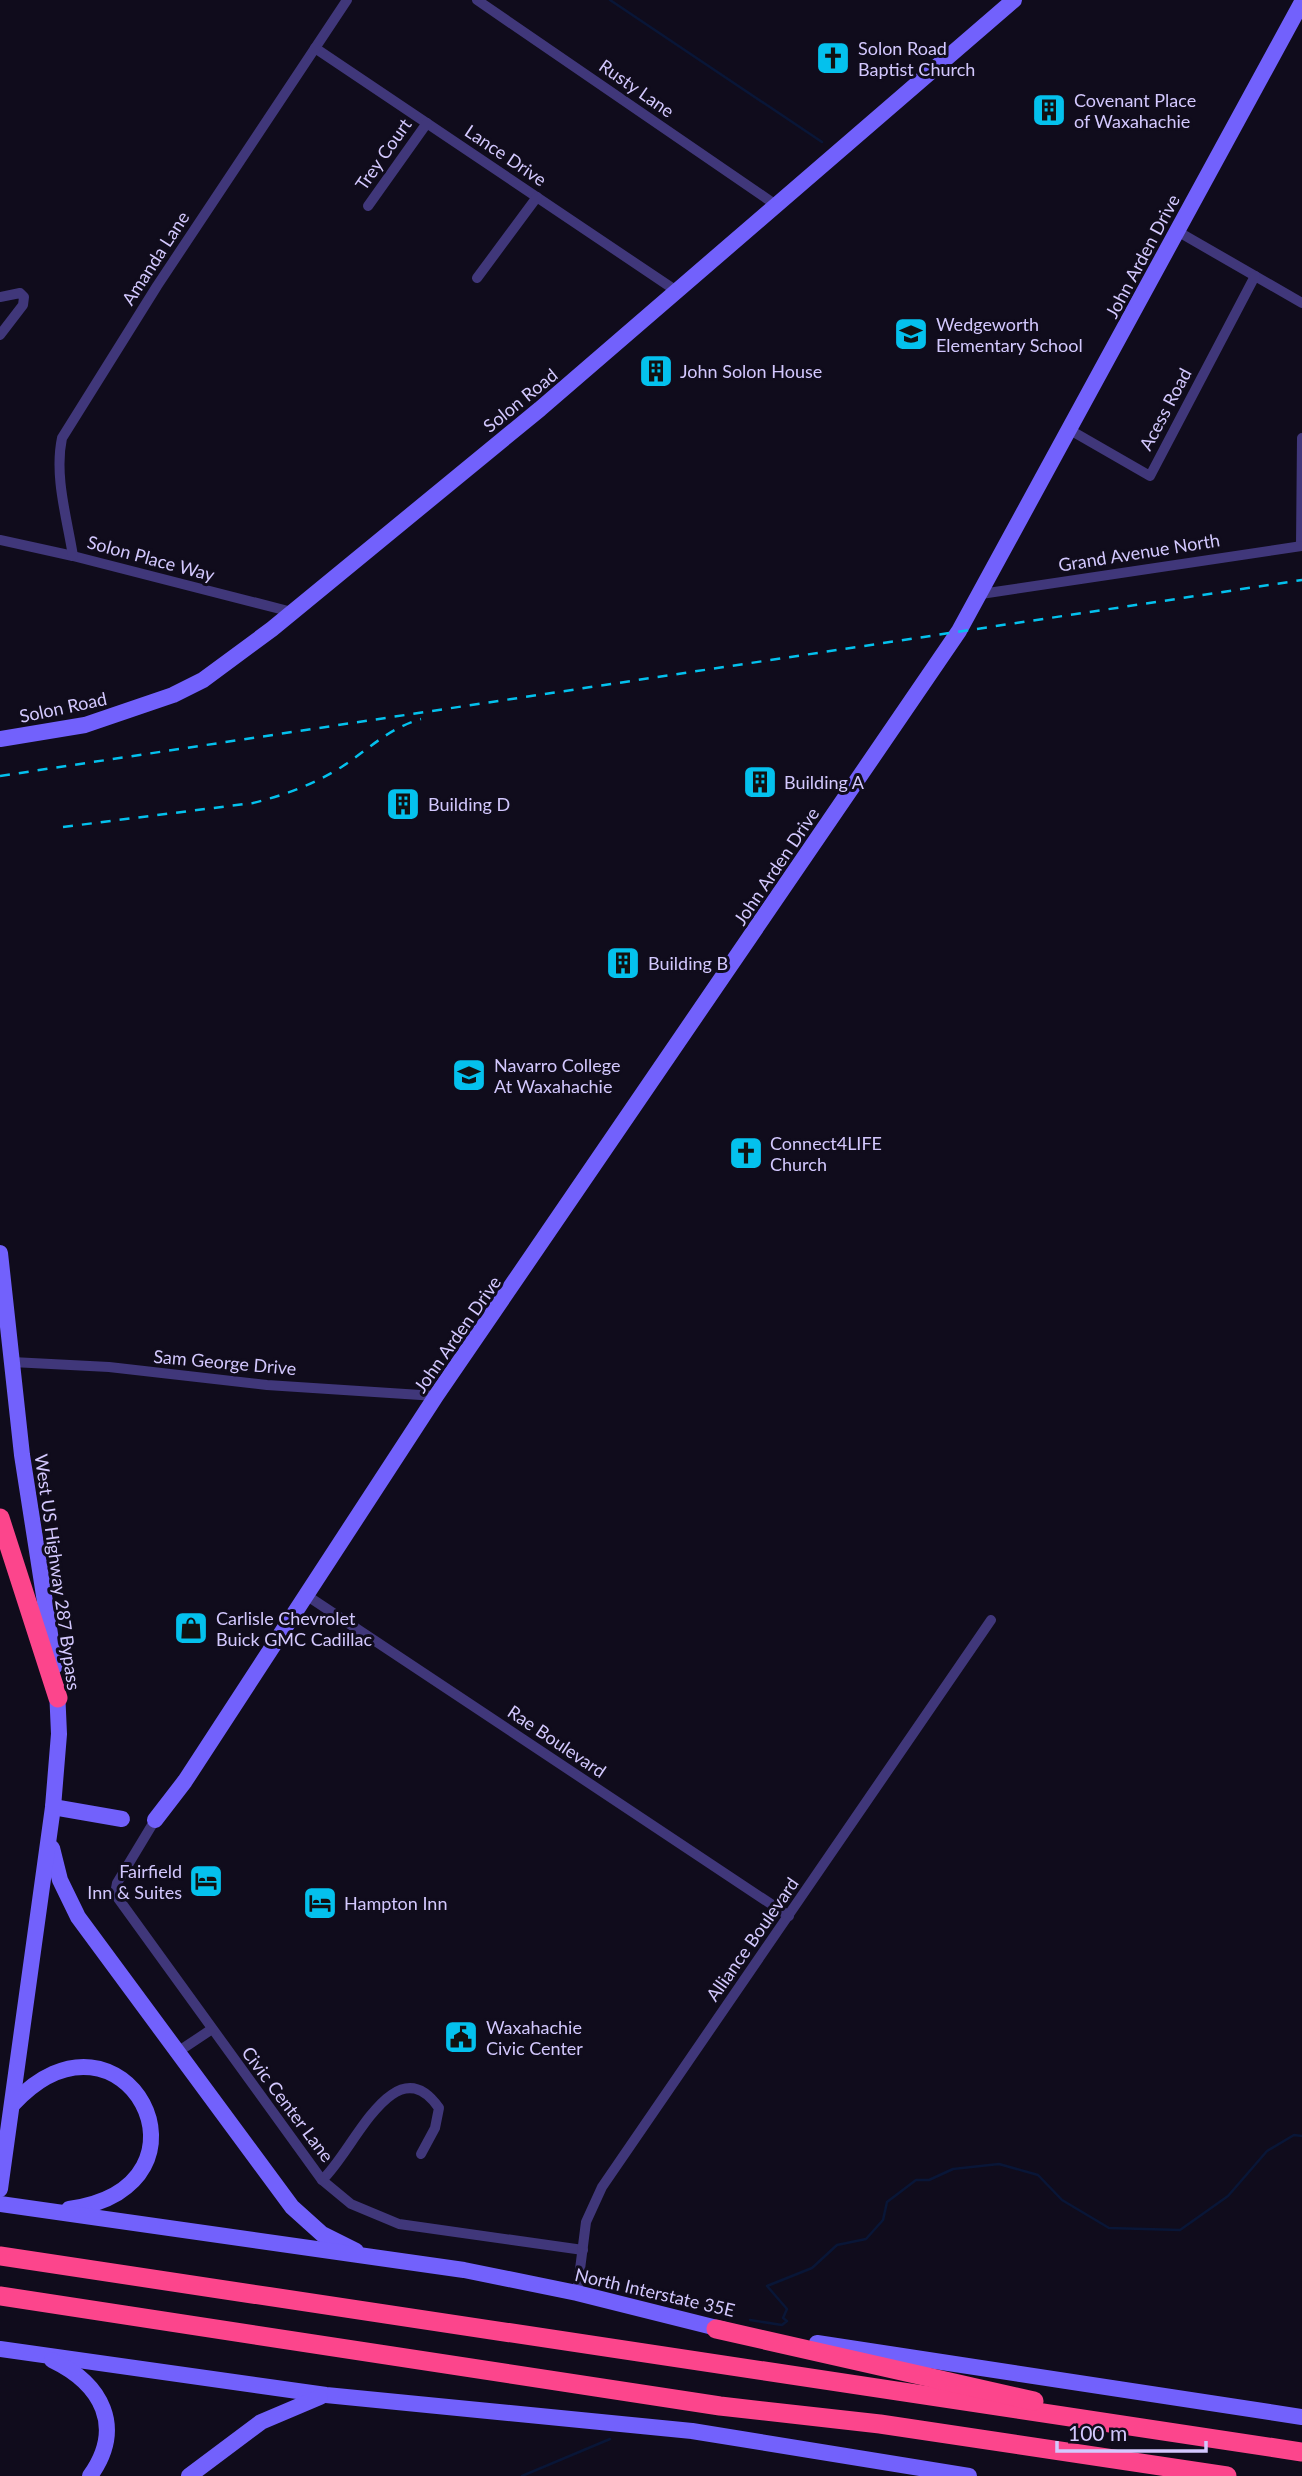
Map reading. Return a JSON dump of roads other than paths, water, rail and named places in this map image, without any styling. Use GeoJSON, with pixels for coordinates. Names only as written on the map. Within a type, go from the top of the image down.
{"type":"FeatureCollection","features":[{"type":"Feature","properties":{"kind":"highway"},"geometry":{"type":"LineString","coordinates":[[0,1518],[58,1698]]}},
{"type":"Feature","properties":{"kind":"highway"},"geometry":{"type":"LineString","coordinates":[[0,2256],[1302,2452]]}},
{"type":"Feature","properties":{"kind":"highway"},"geometry":{"type":"LineString","coordinates":[[0,2296],[720,2406],[880,2424],[1227,2476]]}},
{"type":"Feature","properties":{"kind":"highway"},"geometry":{"type":"LineString","coordinates":[[716,2329],[1161,2431]]}},
{"type":"Feature","properties":{"kind":"main road","name":"Solon Road"},"geometry":{"type":"LineString","coordinates":[[0,739],[85,725],[173,695],[204,680],[292,612],[540,410],[1014,0]]}},
{"type":"Feature","properties":{"kind":"main road","name":"John Arden Drive"},"geometry":{"type":"LineString","coordinates":[[155,1820],[185,1781],[436,1396],[610,1145],[982,594],[1302,2]]}},
{"type":"Feature","properties":{"kind":"main road","name":"West US Highway 287 Bypass"},"geometry":{"type":"LineString","coordinates":[[0,1252],[22,1455],[58,1698],[58,1762],[54,1807],[0,2189]]}},
{"type":"Feature","properties":{"kind":"main road"},"geometry":{"type":"LineString","coordinates":[[54,1807],[122,1819]]}},
{"type":"Feature","properties":{"kind":"main road"},"geometry":{"type":"LineString","coordinates":[[50,1837],[60,1880],[78,1917],[292,2207],[322,2234],[371,2258]]}},
{"type":"Feature","properties":{"kind":"main road"},"geometry":{"type":"LineString","coordinates":[[13,2104],[30,2088],[53,2073],[91,2067],[107,2070],[125,2080],[137,2095],[149,2119],[151,2139],[148,2159],[140,2175],[127,2189],[92,2206],[51,2212]]}},
{"type":"Feature","properties":{"kind":"main road","name":"North Interstate 35E"},"geometry":{"type":"LineString","coordinates":[[0,2204],[464,2270],[577,2293],[716,2329],[1302,2417]]}},
{"type":"Feature","properties":{"kind":"main road"},"geometry":{"type":"LineString","coordinates":[[0,2349],[326,2395],[692,2431],[968,2476]]}},
{"type":"Feature","properties":{"kind":"main road"},"geometry":{"type":"LineString","coordinates":[[35,2354],[82,2376],[102,2408],[106,2419],[104,2444],[90,2476]]}},
{"type":"Feature","properties":{"kind":"main road"},"geometry":{"type":"LineString","coordinates":[[188,2476],[261,2422],[326,2395]]}},
{"type":"Feature","properties":{"kind":"street","name":"Amanda Lane"},"geometry":{"type":"LineString","coordinates":[[73,556],[58,456],[62,438],[157,286],[347,0]]}},
{"type":"Feature","properties":{"kind":"street","name":"Rusty Lane"},"geometry":{"type":"LineString","coordinates":[[477,0],[776,205]]}},
{"type":"Feature","properties":{"kind":"street","name":"Lance Drive"},"geometry":{"type":"LineString","coordinates":[[314,48],[678,292]]}},
{"type":"Feature","properties":{"kind":"street","name":"Trey Court"},"geometry":{"type":"LineString","coordinates":[[368,206],[427,123]]}},
{"type":"Feature","properties":{"kind":"street"},"geometry":{"type":"LineString","coordinates":[[477,278],[537,197]]}},
{"type":"Feature","properties":{"kind":"street"},"geometry":{"type":"LineString","coordinates":[[1177,231],[1302,303]]}},
{"type":"Feature","properties":{"kind":"street","name":"Acess Road"},"geometry":{"type":"LineString","coordinates":[[1070,430],[1150,476],[1255,276]]}},
{"type":"Feature","properties":{"kind":"street"},"geometry":{"type":"LineString","coordinates":[[0,298],[20,293],[24,297],[23,305],[0,335]]}},
{"type":"Feature","properties":{"kind":"street"},"geometry":{"type":"LineString","coordinates":[[1301,546],[1302,438]]}},
{"type":"Feature","properties":{"kind":"street","name":"Solon Place Way"},"geometry":{"type":"LineString","coordinates":[[0,540],[292,612]]}},
{"type":"Feature","properties":{"kind":"street","name":"Grand Avenue North"},"geometry":{"type":"LineString","coordinates":[[982,594],[1301,546]]}},
{"type":"Feature","properties":{"kind":"street","name":"Sam George Drive"},"geometry":{"type":"LineString","coordinates":[[12,1362],[108,1367],[267,1385],[436,1396]]}},
{"type":"Feature","properties":{"kind":"street","name":"Rae Boulevard"},"geometry":{"type":"LineString","coordinates":[[306,1595],[789,1916]]}},
{"type":"Feature","properties":{"kind":"street","name":"Alliance Boulevard"},"geometry":{"type":"LineString","coordinates":[[577,2293],[586,2222],[602,2187],[991,1620]]}},
{"type":"Feature","properties":{"kind":"street","name":"Civic Center Lane"},"geometry":{"type":"LineString","coordinates":[[155,1820],[117,1883],[115,1894],[322,2180],[351,2204],[399,2224],[583,2250]]}},
{"type":"Feature","properties":{"kind":"street"},"geometry":{"type":"LineString","coordinates":[[176,2053],[212,2029]]}},
{"type":"Feature","properties":{"kind":"street"},"geometry":{"type":"LineString","coordinates":[[322,2180],[334,2169],[380,2104],[397,2090],[413,2086],[428,2092],[439,2108],[435,2127],[421,2154]]}},
{"type":"Feature","properties":{"kind":"waterway"},"geometry":{"type":"LineString","coordinates":[[610,0],[822,142]]}},
{"type":"Feature","properties":{"kind":"waterway"},"geometry":{"type":"LineString","coordinates":[[750,2320],[782,2325],[787,2321],[783,2318],[787,2309],[767,2286],[812,2268],[837,2245],[866,2239],[883,2220],[887,2202],[916,2180],[929,2180],[953,2169],[999,2164],[1038,2175],[1062,2200],[1109,2228],[1180,2230],[1228,2196],[1267,2151],[1294,2135],[1302,2136]]}},
{"type":"Feature","properties":{"kind":"waterway"},"geometry":{"type":"LineString","coordinates":[[522,2476],[610,2439]]}},
{"type":"Feature","properties":{"kind":"railway"},"geometry":{"type":"LineString","coordinates":[[0,776],[1302,580]]}},
{"type":"Feature","properties":{"kind":"railway"},"geometry":{"type":"LineString","coordinates":[[63,827],[253,803],[277,796],[322,778],[389,733],[421,719]]}},
{"type":"Feature","properties":{"kind":"place","name":"Solon Road Baptist Church"},"geometry":{"type":"Point","coordinates":[833,58]}},
{"type":"Feature","properties":{"kind":"place","name":"Covenant Place of Waxahachie"},"geometry":{"type":"Point","coordinates":[1049,110]}},
{"type":"Feature","properties":{"kind":"place","name":"Wedgeworth Elementary School"},"geometry":{"type":"Point","coordinates":[911,334]}},
{"type":"Feature","properties":{"kind":"place","name":"John Solon House"},"geometry":{"type":"Point","coordinates":[656,371]}},
{"type":"Feature","properties":{"kind":"place","name":"Building A"},"geometry":{"type":"Point","coordinates":[760,782]}},
{"type":"Feature","properties":{"kind":"place","name":"Building D"},"geometry":{"type":"Point","coordinates":[403,804]}},
{"type":"Feature","properties":{"kind":"place","name":"Building B"},"geometry":{"type":"Point","coordinates":[623,963]}},
{"type":"Feature","properties":{"kind":"place","name":"Navarro College At Waxahachie"},"geometry":{"type":"Point","coordinates":[469,1075]}},
{"type":"Feature","properties":{"kind":"place","name":"Connect4LIFE Church"},"geometry":{"type":"Point","coordinates":[746,1153]}},
{"type":"Feature","properties":{"kind":"place","name":"Carlisle Chevrolet Buick GMC Cadillac"},"geometry":{"type":"Point","coordinates":[191,1628]}},
{"type":"Feature","properties":{"kind":"place","name":"Fairfield Inn & Suites"},"geometry":{"type":"Point","coordinates":[206,1881]}},
{"type":"Feature","properties":{"kind":"place","name":"Hampton Inn"},"geometry":{"type":"Point","coordinates":[320,1903]}},
{"type":"Feature","properties":{"kind":"place","name":"Waxahachie Civic Center"},"geometry":{"type":"Point","coordinates":[461,2037]}}]}
